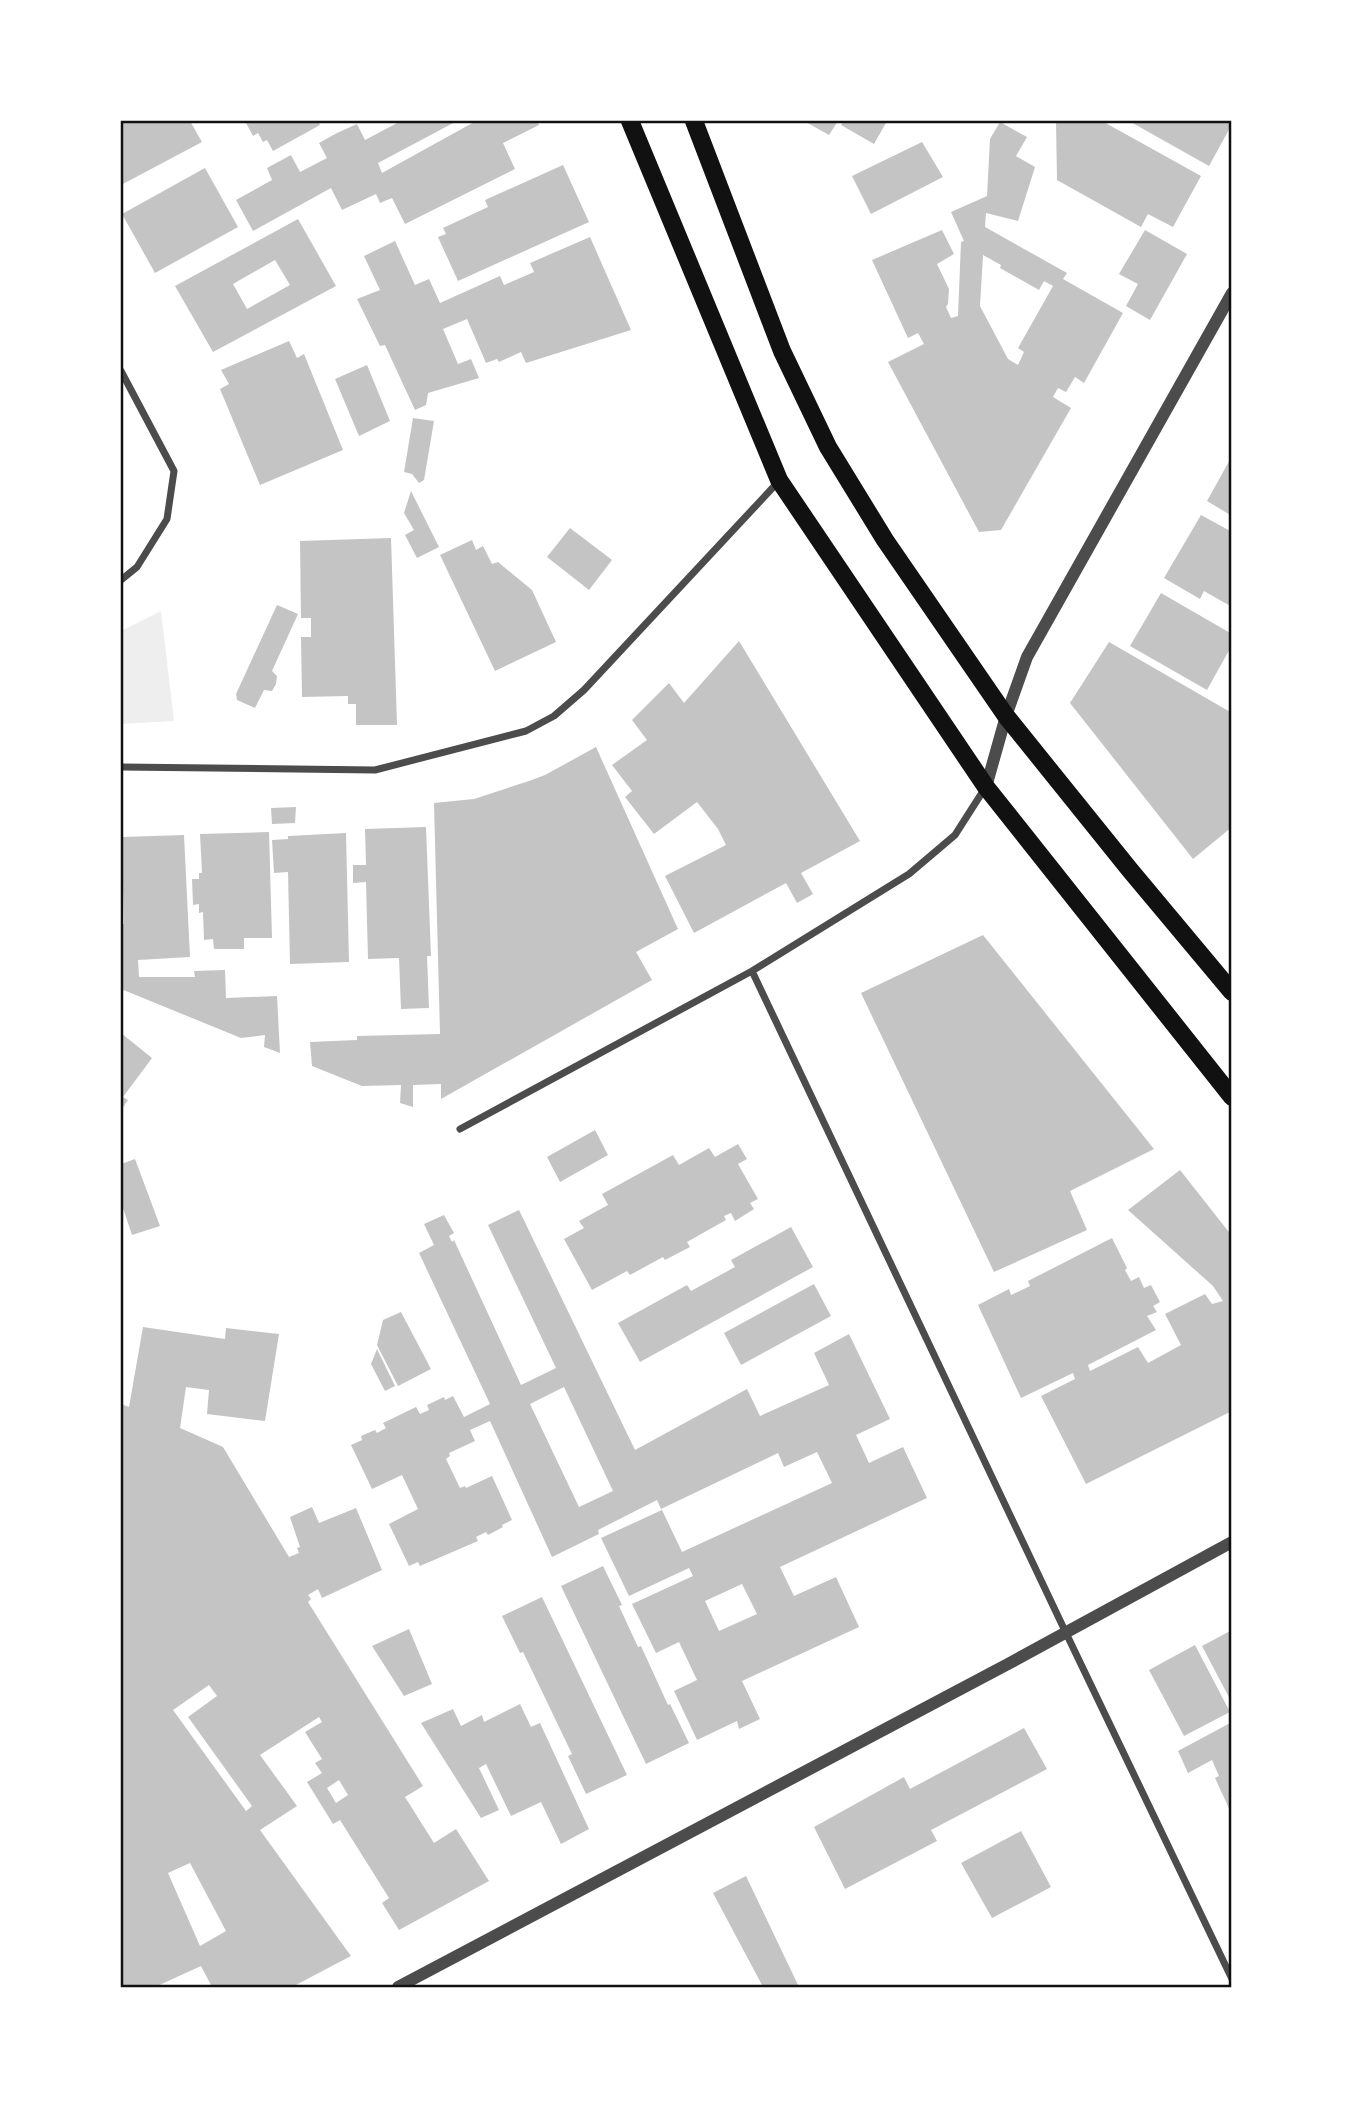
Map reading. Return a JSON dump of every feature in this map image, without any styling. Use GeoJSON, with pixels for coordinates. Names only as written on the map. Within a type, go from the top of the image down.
{"type":"FeatureCollection","features":[{"type":"Feature","properties":{"kind":"main road"},"geometry":{"type":"LineString","coordinates":[[630,121],[779,481],[985,787],[1232,1097]]}},
{"type":"Feature","properties":{"kind":"main road"},"geometry":{"type":"LineString","coordinates":[[694,121],[782,351],[828,447],[885,540],[1006,716],[1129,870],[1232,992]]}},
{"type":"Feature","properties":{"kind":"street"},"geometry":{"type":"LineString","coordinates":[[460,1129],[752,971],[909,874],[955,835],[985,787],[1027,657],[1232,293]]}},
{"type":"Feature","properties":{"kind":"street"},"geometry":{"type":"LineString","coordinates":[[121,370],[174,471],[167,519],[137,567],[121,580]]}},
{"type":"Feature","properties":{"kind":"street"},"geometry":{"type":"LineString","coordinates":[[121,767],[375,770],[526,731],[554,716],[584,690],[779,481]]}},
{"type":"Feature","properties":{"kind":"street"},"geometry":{"type":"LineString","coordinates":[[752,971],[1232,1979]]}},
{"type":"Feature","properties":{"kind":"street"},"geometry":{"type":"LineString","coordinates":[[398,1987],[1066,1633],[1232,1542]]}},
{"type":"Feature","properties":{"kind":"shaded area"},"geometry":{"type":"Polygon","coordinates":[[[161,611],[174,721],[121,724],[121,631],[161,611]]]}},
{"type":"Feature","properties":{"kind":"building"},"geometry":{"type":"Polygon","coordinates":[[[121,121],[190,121],[202,142],[121,185],[121,121]]]}},
{"type":"Feature","properties":{"kind":"building"},"geometry":{"type":"Polygon","coordinates":[[[245,121],[318,121],[320,125],[273,151],[267,140],[263,142],[258,133],[253,136],[245,121]]]}},
{"type":"Feature","properties":{"kind":"building"},"geometry":{"type":"Polygon","coordinates":[[[401,121],[457,121],[378,163],[382,173],[476,121],[537,121],[539,125],[503,143],[515,169],[405,224],[392,198],[380,203],[376,194],[342,210],[331,188],[253,231],[236,200],[272,180],[267,168],[291,155],[300,172],[327,158],[319,143],[337,133],[357,124],[365,140],[401,121]]]}},
{"type":"Feature","properties":{"kind":"building"},"geometry":{"type":"Polygon","coordinates":[[[804,121],[838,121],[829,135],[804,121]]]}},
{"type":"Feature","properties":{"kind":"building"},"geometry":{"type":"Polygon","coordinates":[[[844,121],[887,121],[874,144],[841,125],[844,121]]]}},
{"type":"Feature","properties":{"kind":"building"},"geometry":{"type":"Polygon","coordinates":[[[1056,121],[1102,121],[1201,176],[1173,227],[1148,214],[1141,227],[1057,180],[1056,121]]]}},
{"type":"Feature","properties":{"kind":"building"},"geometry":{"type":"Polygon","coordinates":[[[1129,121],[1232,121],[1232,124],[1209,166],[1129,121]]]}},
{"type":"Feature","properties":{"kind":"building"},"geometry":{"type":"Polygon","coordinates":[[[1000,122],[1027,137],[1016,156],[1035,167],[1018,221],[986,213],[985,227],[1067,273],[1063,279],[1123,313],[1084,383],[1075,377],[1066,392],[1058,388],[1053,397],[1071,408],[1001,530],[979,532],[888,362],[924,344],[918,333],[908,338],[872,260],[942,230],[954,254],[937,264],[949,289],[946,307],[951,318],[958,316],[961,242],[964,241],[951,212],[987,196],[990,139],[1000,122]],[[983,255],[980,306],[1008,359],[1018,365],[1024,352],[1018,348],[1053,286],[1044,281],[1039,290],[1000,268],[1001,265],[983,255]]]}},
{"type":"Feature","properties":{"kind":"building"},"geometry":{"type":"Polygon","coordinates":[[[922,142],[943,177],[871,214],[852,176],[922,142]]]}},
{"type":"Feature","properties":{"kind":"building"},"geometry":{"type":"Polygon","coordinates":[[[563,165],[589,222],[458,281],[438,237],[446,234],[443,228],[488,207],[485,200],[563,165]]]}},
{"type":"Feature","properties":{"kind":"building"},"geometry":{"type":"Polygon","coordinates":[[[205,168],[238,227],[155,273],[122,214],[205,168]]]}},
{"type":"Feature","properties":{"kind":"building"},"geometry":{"type":"Polygon","coordinates":[[[298,219],[336,286],[213,352],[175,286],[298,219]],[[275,260],[233,284],[247,309],[290,285],[275,260]]]}},
{"type":"Feature","properties":{"kind":"building"},"geometry":{"type":"Polygon","coordinates":[[[1145,230],[1187,254],[1150,320],[1126,306],[1138,284],[1119,274],[1145,230]]]}},
{"type":"Feature","properties":{"kind":"building"},"geometry":{"type":"Polygon","coordinates":[[[590,237],[631,330],[526,363],[521,352],[499,362],[497,359],[486,363],[467,319],[443,329],[458,364],[471,359],[479,378],[428,393],[426,405],[415,410],[385,345],[380,346],[357,299],[380,290],[364,256],[395,241],[415,285],[429,279],[440,303],[500,276],[504,285],[534,272],[530,263],[590,237]]]}},
{"type":"Feature","properties":{"kind":"building"},"geometry":{"type":"Polygon","coordinates":[[[289,341],[297,358],[304,354],[343,450],[260,485],[220,389],[229,384],[221,370],[289,341]]]}},
{"type":"Feature","properties":{"kind":"building"},"geometry":{"type":"Polygon","coordinates":[[[367,365],[390,421],[359,436],[335,379],[367,365]]]}},
{"type":"Feature","properties":{"kind":"building"},"geometry":{"type":"Polygon","coordinates":[[[413,418],[434,421],[424,480],[419,483],[412,474],[404,472],[413,418]]]}},
{"type":"Feature","properties":{"kind":"building"},"geometry":{"type":"Polygon","coordinates":[[[1232,456],[1232,516],[1207,501],[1232,456]]]}},
{"type":"Feature","properties":{"kind":"building"},"geometry":{"type":"Polygon","coordinates":[[[411,491],[439,547],[417,558],[405,535],[414,530],[404,513],[411,491]]]}},
{"type":"Feature","properties":{"kind":"building"},"geometry":{"type":"Polygon","coordinates":[[[1201,515],[1232,532],[1232,607],[1204,591],[1200,599],[1164,578],[1201,515]]]}},
{"type":"Feature","properties":{"kind":"building"},"geometry":{"type":"Polygon","coordinates":[[[570,528],[612,560],[589,590],[547,557],[570,528]]]}},
{"type":"Feature","properties":{"kind":"building"},"geometry":{"type":"Polygon","coordinates":[[[391,538],[397,725],[356,725],[356,704],[348,704],[348,696],[302,697],[301,637],[311,637],[311,618],[301,618],[300,541],[391,538]]]}},
{"type":"Feature","properties":{"kind":"building"},"geometry":{"type":"Polygon","coordinates":[[[472,540],[476,550],[483,546],[492,564],[498,562],[532,590],[556,642],[495,671],[440,555],[472,540]]]}},
{"type":"Feature","properties":{"kind":"building"},"geometry":{"type":"Polygon","coordinates":[[[1161,593],[1232,634],[1232,645],[1207,690],[1130,646],[1161,593]]]}},
{"type":"Feature","properties":{"kind":"building"},"geometry":{"type":"Polygon","coordinates":[[[277,605],[298,614],[272,671],[277,676],[276,684],[272,691],[264,690],[255,708],[237,700],[236,694],[277,605]]]}},
{"type":"Feature","properties":{"kind":"building"},"geometry":{"type":"Polygon","coordinates":[[[739,641],[860,841],[801,873],[813,894],[797,903],[786,883],[694,933],[665,876],[726,845],[718,829],[697,802],[654,834],[625,797],[632,791],[612,765],[647,740],[632,720],[669,683],[684,703],[739,641]]]}},
{"type":"Feature","properties":{"kind":"building"},"geometry":{"type":"Polygon","coordinates":[[[1109,642],[1232,713],[1232,827],[1193,859],[1070,703],[1109,642]]]}},
{"type":"Feature","properties":{"kind":"building"},"geometry":{"type":"Polygon","coordinates":[[[596,747],[678,929],[636,952],[652,980],[441,1099],[441,1084],[413,1085],[413,1107],[400,1103],[401,1085],[362,1086],[312,1066],[310,1042],[357,1040],[357,1036],[440,1034],[434,803],[474,799],[529,781],[596,747]]]}},
{"type":"Feature","properties":{"kind":"building"},"geometry":{"type":"Polygon","coordinates":[[[296,807],[295,823],[272,824],[271,808],[296,807]]]}},
{"type":"Feature","properties":{"kind":"building"},"geometry":{"type":"Polygon","coordinates":[[[426,827],[431,956],[427,956],[429,1008],[401,1009],[399,958],[368,959],[366,882],[353,883],[353,865],[366,865],[365,829],[426,827]]]}},
{"type":"Feature","properties":{"kind":"building"},"geometry":{"type":"Polygon","coordinates":[[[269,832],[272,938],[244,938],[244,949],[214,949],[213,939],[204,940],[203,912],[199,913],[199,904],[193,905],[192,879],[199,879],[199,873],[202,873],[200,834],[269,832]]]}},
{"type":"Feature","properties":{"kind":"building"},"geometry":{"type":"Polygon","coordinates":[[[346,833],[349,962],[290,964],[288,872],[274,873],[272,840],[288,839],[288,836],[346,833]]]}},
{"type":"Feature","properties":{"kind":"building"},"geometry":{"type":"Polygon","coordinates":[[[184,835],[190,957],[138,960],[139,977],[195,977],[194,971],[225,970],[226,998],[277,996],[280,1053],[264,1047],[265,1035],[241,1038],[121,989],[121,924],[124,924],[122,837],[184,835]]]}},
{"type":"Feature","properties":{"kind":"building"},"geometry":{"type":"Polygon","coordinates":[[[983,935],[1154,1149],[1070,1191],[1087,1230],[994,1272],[861,993],[983,935]]]}},
{"type":"Feature","properties":{"kind":"building"},"geometry":{"type":"Polygon","coordinates":[[[121,1033],[152,1058],[123,1097],[128,1100],[121,1110],[121,1033]]]}},
{"type":"Feature","properties":{"kind":"building"},"geometry":{"type":"Polygon","coordinates":[[[595,1130],[608,1155],[560,1182],[547,1157],[595,1130]]]}},
{"type":"Feature","properties":{"kind":"building"},"geometry":{"type":"Polygon","coordinates":[[[738,1144],[747,1159],[738,1164],[758,1199],[750,1203],[754,1209],[735,1221],[731,1213],[724,1216],[726,1220],[687,1242],[690,1247],[665,1260],[663,1257],[630,1275],[627,1271],[592,1290],[564,1239],[584,1228],[579,1221],[608,1205],[602,1194],[673,1155],[679,1165],[709,1148],[715,1157],[738,1144]]]}},
{"type":"Feature","properties":{"kind":"building"},"geometry":{"type":"Polygon","coordinates":[[[135,1159],[160,1226],[132,1235],[121,1202],[121,1164],[135,1159]]]}},
{"type":"Feature","properties":{"kind":"building"},"geometry":{"type":"Polygon","coordinates":[[[1180,1170],[1232,1236],[1232,1411],[1086,1484],[1041,1396],[1075,1379],[1073,1373],[1021,1398],[978,1305],[1009,1289],[1011,1295],[1030,1286],[1028,1281],[1112,1238],[1131,1281],[1139,1277],[1144,1288],[1151,1285],[1160,1302],[1153,1306],[1157,1312],[1147,1316],[1156,1330],[1088,1365],[1090,1371],[1138,1347],[1148,1363],[1181,1345],[1165,1314],[1205,1294],[1212,1304],[1223,1301],[1213,1286],[1128,1210],[1180,1170]]]}},
{"type":"Feature","properties":{"kind":"building"},"geometry":{"type":"Polygon","coordinates":[[[519,1210],[635,1450],[747,1389],[760,1416],[829,1385],[814,1353],[849,1334],[890,1419],[856,1435],[869,1463],[903,1447],[927,1498],[780,1567],[794,1596],[836,1577],[859,1627],[742,1681],[760,1719],[739,1729],[737,1721],[697,1740],[674,1691],[697,1680],[679,1642],[656,1653],[632,1604],[693,1576],[689,1568],[629,1596],[601,1538],[662,1510],[682,1552],[832,1483],[817,1452],[784,1467],[778,1453],[661,1509],[657,1500],[598,1530],[599,1534],[552,1557],[490,1421],[470,1430],[475,1441],[449,1453],[450,1456],[446,1459],[460,1488],[466,1488],[492,1476],[512,1520],[488,1535],[486,1532],[476,1537],[478,1541],[420,1566],[418,1562],[409,1566],[389,1524],[418,1509],[402,1475],[372,1489],[351,1445],[362,1440],[361,1436],[386,1428],[383,1423],[416,1407],[420,1414],[429,1410],[427,1405],[444,1397],[445,1400],[453,1396],[464,1417],[490,1404],[419,1253],[434,1245],[424,1224],[444,1215],[454,1233],[449,1236],[452,1242],[454,1240],[521,1385],[556,1368],[488,1225],[519,1210]],[[564,1387],[530,1404],[579,1507],[613,1491],[564,1387]],[[742,1584],[705,1601],[719,1631],[757,1614],[742,1584]]]}},
{"type":"Feature","properties":{"kind":"building"},"geometry":{"type":"Polygon","coordinates":[[[791,1227],[813,1267],[640,1362],[618,1323],[687,1285],[691,1291],[735,1267],[731,1260],[791,1227]]]}},
{"type":"Feature","properties":{"kind":"building"},"geometry":{"type":"Polygon","coordinates":[[[814,1284],[831,1316],[741,1365],[724,1333],[814,1284]]]}},
{"type":"Feature","properties":{"kind":"building"},"geometry":{"type":"Polygon","coordinates":[[[401,1312],[431,1369],[398,1386],[377,1345],[383,1320],[401,1312]]]}},
{"type":"Feature","properties":{"kind":"building"},"geometry":{"type":"Polygon","coordinates":[[[143,1327],[225,1339],[226,1328],[279,1334],[265,1421],[207,1414],[209,1390],[186,1387],[180,1428],[223,1447],[289,1557],[299,1553],[297,1548],[300,1547],[290,1517],[312,1507],[319,1523],[356,1508],[382,1570],[322,1598],[318,1589],[308,1595],[311,1599],[308,1602],[423,1786],[405,1797],[434,1843],[456,1829],[489,1881],[399,1930],[382,1903],[389,1898],[340,1820],[333,1824],[307,1782],[322,1773],[315,1763],[322,1759],[305,1732],[322,1722],[319,1717],[260,1755],[297,1806],[260,1830],[351,1956],[292,1987],[212,1987],[201,1966],[155,1987],[123,1987],[121,1982],[121,1404],[129,1407],[143,1327]],[[209,1685],[173,1710],[246,1811],[252,1806],[188,1717],[217,1696],[209,1685]],[[339,1780],[327,1788],[336,1803],[348,1795],[339,1780]],[[190,1863],[168,1873],[200,1946],[226,1931],[190,1863]]]}},
{"type":"Feature","properties":{"kind":"building"},"geometry":{"type":"Polygon","coordinates":[[[377,1349],[395,1386],[385,1391],[371,1364],[377,1349]]]}},
{"type":"Feature","properties":{"kind":"building"},"geometry":{"type":"Polygon","coordinates":[[[603,1566],[638,1647],[641,1646],[689,1743],[646,1764],[561,1586],[603,1566]]]}},
{"type":"Feature","properties":{"kind":"building"},"geometry":{"type":"Polygon","coordinates":[[[542,1597],[627,1775],[586,1794],[568,1756],[572,1754],[523,1652],[520,1653],[502,1616],[542,1597]]]}},
{"type":"Feature","properties":{"kind":"building"},"geometry":{"type":"Polygon","coordinates":[[[409,1629],[432,1684],[404,1696],[372,1646],[409,1629]]]}},
{"type":"Feature","properties":{"kind":"building"},"geometry":{"type":"Polygon","coordinates":[[[1232,1630],[1232,1703],[1202,1646],[1232,1630]]]}},
{"type":"Feature","properties":{"kind":"building"},"geometry":{"type":"Polygon","coordinates":[[[1195,1645],[1230,1712],[1184,1736],[1149,1670],[1195,1645]]]}},
{"type":"Feature","properties":{"kind":"building"},"geometry":{"type":"Polygon","coordinates":[[[520,1704],[531,1727],[540,1723],[589,1829],[561,1844],[541,1802],[511,1816],[486,1764],[479,1768],[499,1810],[481,1818],[421,1723],[453,1709],[461,1726],[482,1715],[484,1722],[520,1704]]]}},
{"type":"Feature","properties":{"kind":"building"},"geometry":{"type":"Polygon","coordinates":[[[1232,1722],[1232,1815],[1215,1778],[1219,1776],[1212,1760],[1188,1773],[1178,1751],[1232,1722]]]}},
{"type":"Feature","properties":{"kind":"building"},"geometry":{"type":"Polygon","coordinates":[[[1024,1728],[1047,1769],[931,1830],[937,1841],[845,1889],[814,1827],[904,1777],[910,1789],[1024,1728]]]}},
{"type":"Feature","properties":{"kind":"building"},"geometry":{"type":"Polygon","coordinates":[[[1021,1831],[1051,1887],[992,1918],[961,1863],[1021,1831]]]}},
{"type":"Feature","properties":{"kind":"building"},"geometry":{"type":"Polygon","coordinates":[[[746,1876],[799,1987],[759,1987],[762,1985],[713,1893],[746,1876]]]}}]}
